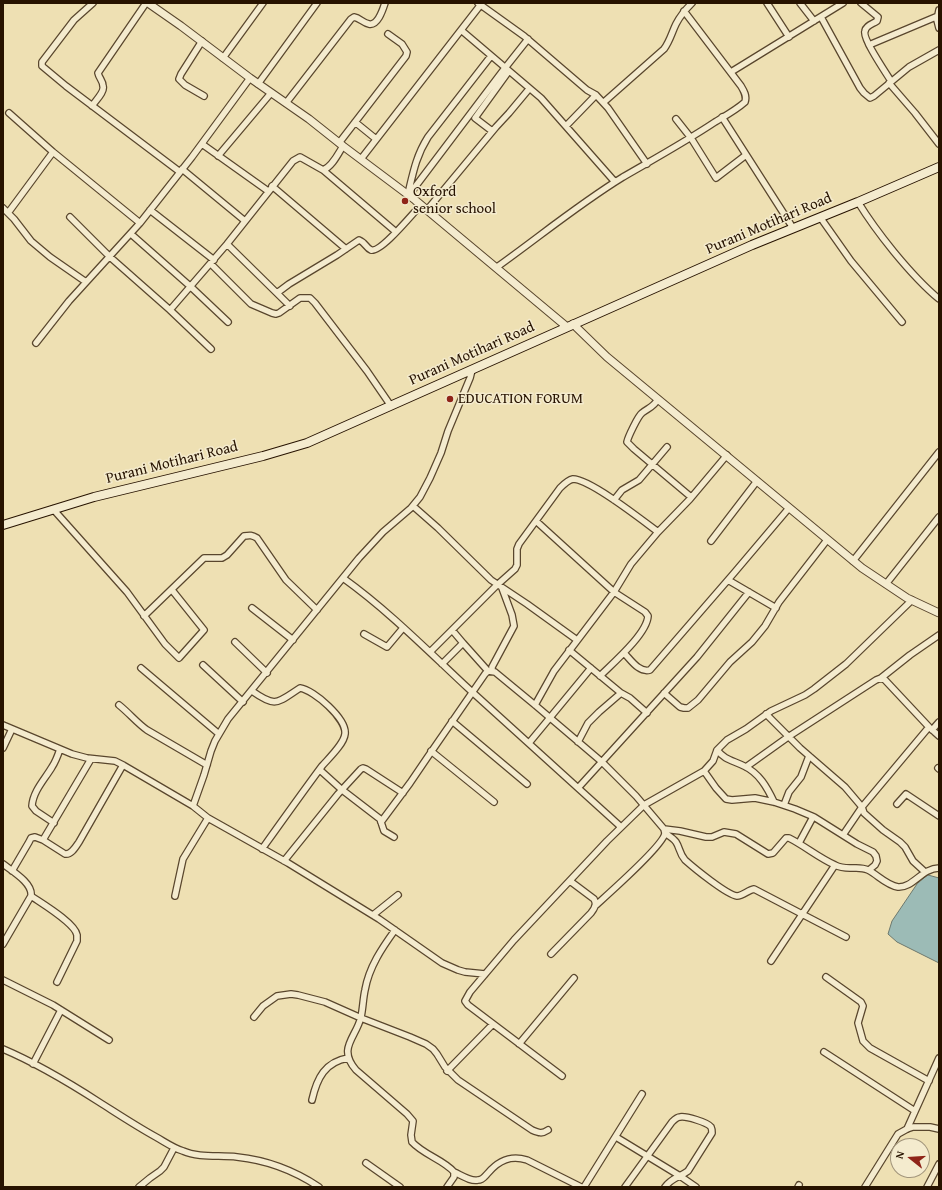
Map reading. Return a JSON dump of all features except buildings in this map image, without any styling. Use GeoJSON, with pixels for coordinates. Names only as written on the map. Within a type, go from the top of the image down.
{"type":"FeatureCollection","features":[{"type":"Feature","properties":{"kind":"main road","name":"Purani Motihari Road"},"geometry":{"type":"LineString","coordinates":[[3,525],[111,492],[297,447],[752,245],[939,167]]}},
{"type":"Feature","properties":{"kind":"street"},"geometry":{"type":"LineString","coordinates":[[93,3],[74,20],[42,62],[42,66],[45,70],[92,106],[181,171],[245,221]]}},
{"type":"Feature","properties":{"kind":"street"},"geometry":{"type":"LineString","coordinates":[[92,106],[104,85],[98,74],[147,3],[258,84],[309,119],[409,195],[757,480],[853,561],[912,600],[939,613]]}},
{"type":"Feature","properties":{"kind":"street"},"geometry":{"type":"LineString","coordinates":[[223,58],[263,3]]}},
{"type":"Feature","properties":{"kind":"street"},"geometry":{"type":"LineString","coordinates":[[258,84],[317,3]]}},
{"type":"Feature","properties":{"kind":"street"},"geometry":{"type":"LineString","coordinates":[[286,103],[351,19],[354,17],[369,24],[373,24],[377,21],[385,3]]}},
{"type":"Feature","properties":{"kind":"street"},"geometry":{"type":"LineString","coordinates":[[604,102],[664,49],[677,22],[684,11],[692,3]]}},
{"type":"Feature","properties":{"kind":"street"},"geometry":{"type":"LineString","coordinates":[[767,3],[789,37]]}},
{"type":"Feature","properties":{"kind":"street"},"geometry":{"type":"LineString","coordinates":[[800,3],[814,21]]}},
{"type":"Feature","properties":{"kind":"street"},"geometry":{"type":"LineString","coordinates":[[731,72],[843,3]]}},
{"type":"Feature","properties":{"kind":"street"},"geometry":{"type":"LineString","coordinates":[[861,3],[878,17],[877,21],[867,26],[865,30],[865,35],[869,45],[890,82],[939,144]]}},
{"type":"Feature","properties":{"kind":"street"},"geometry":{"type":"LineString","coordinates":[[361,159],[480,4],[528,39],[587,90],[596,94],[604,102],[647,164]]}},
{"type":"Feature","properties":{"kind":"street"},"geometry":{"type":"LineString","coordinates":[[497,267],[573,211],[616,182],[691,138],[745,102],[745,92],[741,86],[684,11]]}},
{"type":"Feature","properties":{"kind":"street"},"geometry":{"type":"LineString","coordinates":[[869,45],[938,13]]}},
{"type":"Feature","properties":{"kind":"street"},"geometry":{"type":"LineString","coordinates":[[938,13],[937,20],[939,28]]}},
{"type":"Feature","properties":{"kind":"street"},"geometry":{"type":"LineString","coordinates":[[821,17],[864,93],[870,98],[909,67],[939,50]]}},
{"type":"Feature","properties":{"kind":"street"},"geometry":{"type":"LineString","coordinates":[[461,30],[549,106],[616,182]]}},
{"type":"Feature","properties":{"kind":"street"},"geometry":{"type":"LineString","coordinates":[[323,170],[331,164],[341,144],[355,122],[406,56],[407,52],[402,44],[388,34]]}},
{"type":"Feature","properties":{"kind":"street"},"geometry":{"type":"LineString","coordinates":[[492,131],[475,118],[528,39]]}},
{"type":"Feature","properties":{"kind":"street"},"geometry":{"type":"LineString","coordinates":[[202,42],[179,79],[184,85],[204,96]]}},
{"type":"Feature","properties":{"kind":"street"},"geometry":{"type":"LineString","coordinates":[[409,195],[417,156],[421,148],[491,56]]}},
{"type":"Feature","properties":{"kind":"street"},"geometry":{"type":"LineString","coordinates":[[409,195],[507,69]]}},
{"type":"Feature","properties":{"kind":"street"},"geometry":{"type":"LineString","coordinates":[[36,343],[69,301],[140,223],[202,144],[250,78]]}},
{"type":"Feature","properties":{"kind":"street"},"geometry":{"type":"LineString","coordinates":[[277,293],[359,240],[363,241],[371,250],[376,250],[388,241],[424,207],[529,89]]}},
{"type":"Feature","properties":{"kind":"street"},"geometry":{"type":"LineString","coordinates":[[218,156],[271,93]]}},
{"type":"Feature","properties":{"kind":"street"},"geometry":{"type":"LineString","coordinates":[[566,126],[596,94]]}},
{"type":"Feature","properties":{"kind":"street"},"geometry":{"type":"LineString","coordinates":[[9,113],[53,152],[140,223]]}},
{"type":"Feature","properties":{"kind":"street"},"geometry":{"type":"LineString","coordinates":[[722,117],[793,228]]}},
{"type":"Feature","properties":{"kind":"street"},"geometry":{"type":"LineString","coordinates":[[676,119],[691,138],[716,178],[746,155]]}},
{"type":"Feature","properties":{"kind":"street"},"geometry":{"type":"LineString","coordinates":[[355,122],[376,139]]}},
{"type":"Feature","properties":{"kind":"street"},"geometry":{"type":"LineString","coordinates":[[202,144],[270,189],[346,249]]}},
{"type":"Feature","properties":{"kind":"street"},"geometry":{"type":"LineString","coordinates":[[8,213],[53,152]]}},
{"type":"Feature","properties":{"kind":"street"},"geometry":{"type":"LineString","coordinates":[[170,310],[228,244],[293,161],[300,157],[323,170],[396,232]]}},
{"type":"Feature","properties":{"kind":"street"},"geometry":{"type":"LineString","coordinates":[[858,202],[869,221],[911,273],[927,290],[939,299]]}},
{"type":"Feature","properties":{"kind":"street"},"geometry":{"type":"LineString","coordinates":[[3,208],[31,241],[86,282]]}},
{"type":"Feature","properties":{"kind":"street"},"geometry":{"type":"LineString","coordinates":[[150,210],[212,262],[251,304],[276,314],[300,298],[310,298],[367,371],[390,406]]}},
{"type":"Feature","properties":{"kind":"street"},"geometry":{"type":"LineString","coordinates":[[70,217],[110,257],[170,310],[211,349]]}},
{"type":"Feature","properties":{"kind":"street"},"geometry":{"type":"LineString","coordinates":[[820,217],[851,261],[902,322]]}},
{"type":"Feature","properties":{"kind":"street"},"geometry":{"type":"LineString","coordinates":[[131,234],[228,322]]}},
{"type":"Feature","properties":{"kind":"street"},"geometry":{"type":"LineString","coordinates":[[228,244],[290,306]]}},
{"type":"Feature","properties":{"kind":"street"},"geometry":{"type":"LineString","coordinates":[[193,806],[211,751],[228,719],[372,543],[413,506],[420,497],[441,453],[472,370]]}},
{"type":"Feature","properties":{"kind":"street"},"geometry":{"type":"LineString","coordinates":[[658,399],[653,407],[643,412],[639,416],[627,442],[691,497]]}},
{"type":"Feature","properties":{"kind":"street"},"geometry":{"type":"LineString","coordinates":[[614,500],[622,490],[639,480],[667,447]]}},
{"type":"Feature","properties":{"kind":"street"},"geometry":{"type":"LineString","coordinates":[[853,561],[939,452]]}},
{"type":"Feature","properties":{"kind":"street"},"geometry":{"type":"LineString","coordinates":[[535,704],[554,671],[614,592],[627,570],[658,532],[691,497],[726,455]]}},
{"type":"Feature","properties":{"kind":"street"},"geometry":{"type":"LineString","coordinates":[[430,652],[500,586],[515,569],[517,565],[517,549],[519,544],[560,488],[571,479],[596,488],[658,532]]}},
{"type":"Feature","properties":{"kind":"street"},"geometry":{"type":"LineString","coordinates":[[711,541],[757,480]]}},
{"type":"Feature","properties":{"kind":"street"},"geometry":{"type":"LineString","coordinates":[[413,506],[468,556],[484,574],[577,640]]}},
{"type":"Feature","properties":{"kind":"street"},"geometry":{"type":"LineString","coordinates":[[624,653],[641,670],[650,670],[789,508]]}},
{"type":"Feature","properties":{"kind":"street"},"geometry":{"type":"LineString","coordinates":[[53,509],[127,592],[165,644],[179,658],[204,630],[172,590]]}},
{"type":"Feature","properties":{"kind":"street"},"geometry":{"type":"LineString","coordinates":[[886,584],[939,517]]}},
{"type":"Feature","properties":{"kind":"street"},"geometry":{"type":"LineString","coordinates":[[536,521],[614,592],[648,616],[648,621],[643,629],[624,653],[600,676]]}},
{"type":"Feature","properties":{"kind":"street"},"geometry":{"type":"LineString","coordinates":[[144,616],[204,558],[222,558],[244,536],[252,535],[261,543],[286,580],[318,610]]}},
{"type":"Feature","properties":{"kind":"street"},"geometry":{"type":"LineString","coordinates":[[664,693],[680,707],[688,708],[730,662],[752,642],[765,626],[779,602],[828,540]]}},
{"type":"Feature","properties":{"kind":"street"},"geometry":{"type":"LineString","coordinates":[[343,578],[366,594],[404,628],[621,827]]}},
{"type":"Feature","properties":{"kind":"street"},"geometry":{"type":"LineString","coordinates":[[728,580],[776,608]]}},
{"type":"Feature","properties":{"kind":"street"},"geometry":{"type":"LineString","coordinates":[[381,822],[403,793],[472,691],[485,674],[490,671],[514,626],[512,615],[500,586]]}},
{"type":"Feature","properties":{"kind":"street"},"geometry":{"type":"LineString","coordinates":[[578,788],[697,658],[749,592]]}},
{"type":"Feature","properties":{"kind":"street"},"geometry":{"type":"LineString","coordinates":[[562,1076],[468,1004],[465,1001],[470,992],[514,940],[621,827],[644,805],[704,772],[713,761],[717,750],[727,740],[766,714],[814,689],[846,664],[912,600]]}},
{"type":"Feature","properties":{"kind":"street"},"geometry":{"type":"LineString","coordinates":[[252,608],[293,640]]}},
{"type":"Feature","properties":{"kind":"street"},"geometry":{"type":"LineString","coordinates":[[364,634],[387,647],[404,628]]}},
{"type":"Feature","properties":{"kind":"street"},"geometry":{"type":"LineString","coordinates":[[452,630],[490,671],[495,672],[535,704],[602,762],[644,805],[665,831],[673,838],[677,843],[680,854],[685,860],[728,892],[738,896],[754,889],[846,938]]}},
{"type":"Feature","properties":{"kind":"street"},"geometry":{"type":"LineString","coordinates":[[746,767],[788,737],[881,678],[910,654],[939,635]]}},
{"type":"Feature","properties":{"kind":"street"},"geometry":{"type":"LineString","coordinates":[[235,642],[267,673]]}},
{"type":"Feature","properties":{"kind":"street"},"geometry":{"type":"LineString","coordinates":[[442,664],[463,643]]}},
{"type":"Feature","properties":{"kind":"street"},"geometry":{"type":"LineString","coordinates":[[569,650],[647,713]]}},
{"type":"Feature","properties":{"kind":"street"},"geometry":{"type":"LineString","coordinates":[[203,665],[243,702]]}},
{"type":"Feature","properties":{"kind":"street"},"geometry":{"type":"LineString","coordinates":[[141,668],[219,734]]}},
{"type":"Feature","properties":{"kind":"street"},"geometry":{"type":"LineString","coordinates":[[529,743],[591,668]]}},
{"type":"Feature","properties":{"kind":"street"},"geometry":{"type":"LineString","coordinates":[[881,678],[885,680],[939,736]]}},
{"type":"Feature","properties":{"kind":"street"},"geometry":{"type":"LineString","coordinates":[[252,691],[264,700],[275,702],[300,688],[305,689],[314,694],[331,709],[341,721],[345,728],[346,734],[341,744],[262,849]]}},
{"type":"Feature","properties":{"kind":"street"},"geometry":{"type":"LineString","coordinates":[[578,742],[588,723],[621,693]]}},
{"type":"Feature","properties":{"kind":"street"},"geometry":{"type":"LineString","coordinates":[[119,705],[131,714],[138,724],[207,765]]}},
{"type":"Feature","properties":{"kind":"street"},"geometry":{"type":"LineString","coordinates":[[766,714],[788,737],[840,782],[862,807],[864,813],[873,822],[900,842],[905,847],[913,861],[925,872]]}},
{"type":"Feature","properties":{"kind":"street"},"geometry":{"type":"LineString","coordinates":[[452,721],[526,784]]}},
{"type":"Feature","properties":{"kind":"street"},"geometry":{"type":"LineString","coordinates":[[842,835],[862,807],[930,728],[939,722]]}},
{"type":"Feature","properties":{"kind":"street"},"geometry":{"type":"LineString","coordinates":[[3,725],[72,754],[91,759],[115,761],[123,765],[193,806],[208,818],[284,861],[373,915],[435,958],[451,967],[471,973],[485,974]]}},
{"type":"Feature","properties":{"kind":"street"},"geometry":{"type":"LineString","coordinates":[[3,748],[12,729]]}},
{"type":"Feature","properties":{"kind":"street"},"geometry":{"type":"LineString","coordinates":[[54,823],[36,811],[32,806],[32,802],[37,790],[53,765],[60,749]]}},
{"type":"Feature","properties":{"kind":"street"},"geometry":{"type":"LineString","coordinates":[[717,750],[725,758],[746,767],[760,777],[774,802]]}},
{"type":"Feature","properties":{"kind":"street"},"geometry":{"type":"LineString","coordinates":[[431,751],[494,802]]}},
{"type":"Feature","properties":{"kind":"street"},"geometry":{"type":"LineString","coordinates":[[784,805],[789,792],[802,777],[809,756]]}},
{"type":"Feature","properties":{"kind":"street"},"geometry":{"type":"LineString","coordinates":[[43,840],[91,759]]}},
{"type":"Feature","properties":{"kind":"street"},"geometry":{"type":"LineString","coordinates":[[12,871],[31,838],[35,837],[43,840],[65,854],[68,855],[71,853],[79,842],[123,765]]}},
{"type":"Feature","properties":{"kind":"street"},"geometry":{"type":"LineString","coordinates":[[284,861],[341,789],[357,772],[363,768],[403,793]]}},
{"type":"Feature","properties":{"kind":"street"},"geometry":{"type":"LineString","coordinates":[[320,770],[341,789],[376,816],[381,822],[381,826],[384,831],[394,837]]}},
{"type":"Feature","properties":{"kind":"street"},"geometry":{"type":"LineString","coordinates":[[704,772],[726,799],[732,800],[755,798],[784,805],[813,817],[872,852],[876,856],[877,861],[869,870]]}},
{"type":"Feature","properties":{"kind":"street"},"geometry":{"type":"LineString","coordinates":[[897,804],[906,794],[939,816]]}},
{"type":"Feature","properties":{"kind":"street"},"geometry":{"type":"LineString","coordinates":[[799,843],[813,817]]}},
{"type":"Feature","properties":{"kind":"street"},"geometry":{"type":"LineString","coordinates":[[175,896],[183,859],[208,818]]}},
{"type":"Feature","properties":{"kind":"street"},"geometry":{"type":"LineString","coordinates":[[665,831],[680,831],[706,837],[712,837],[724,832],[730,832],[736,834],[768,854],[773,853],[786,838],[790,838],[835,865],[869,870],[885,882],[898,887],[909,884],[931,868],[939,868]]}},
{"type":"Feature","properties":{"kind":"street"},"geometry":{"type":"LineString","coordinates":[[551,954],[591,913],[595,906],[663,840],[665,831]]}},
{"type":"Feature","properties":{"kind":"street"},"geometry":{"type":"LineString","coordinates":[[3,864],[28,884],[32,892],[3,944]]}},
{"type":"Feature","properties":{"kind":"street"},"geometry":{"type":"LineString","coordinates":[[771,961],[835,865]]}},
{"type":"Feature","properties":{"kind":"street"},"geometry":{"type":"LineString","coordinates":[[570,880],[594,899],[595,906]]}},
{"type":"Feature","properties":{"kind":"street"},"geometry":{"type":"LineString","coordinates":[[373,915],[398,895]]}},
{"type":"Feature","properties":{"kind":"street"},"geometry":{"type":"LineString","coordinates":[[31,896],[63,918],[77,935],[77,941],[57,982]]}},
{"type":"Feature","properties":{"kind":"street"},"geometry":{"type":"LineString","coordinates":[[395,930],[379,954],[369,973],[361,1018],[350,1042],[348,1058],[350,1064],[408,1114],[413,1122],[411,1135],[412,1142],[424,1152],[451,1168],[454,1172],[474,1180],[479,1180],[494,1167],[507,1159],[520,1158],[581,1187]]}},
{"type":"Feature","properties":{"kind":"street"},"geometry":{"type":"LineString","coordinates":[[826,977],[861,1002],[863,1006],[858,1023],[863,1041],[866,1045],[929,1081]]}},
{"type":"Feature","properties":{"kind":"street"},"geometry":{"type":"LineString","coordinates":[[519,1044],[574,978]]}},
{"type":"Feature","properties":{"kind":"street"},"geometry":{"type":"LineString","coordinates":[[3,980],[61,1010],[109,1040]]}},
{"type":"Feature","properties":{"kind":"street"},"geometry":{"type":"LineString","coordinates":[[254,1017],[263,1006],[277,996],[291,994],[325,1002],[426,1044],[433,1049],[447,1070],[458,1080],[537,1133],[542,1133],[548,1130]]}},
{"type":"Feature","properties":{"kind":"street"},"geometry":{"type":"LineString","coordinates":[[33,1064],[61,1010]]}},
{"type":"Feature","properties":{"kind":"street"},"geometry":{"type":"LineString","coordinates":[[447,1070],[493,1024]]}},
{"type":"Feature","properties":{"kind":"street"},"geometry":{"type":"LineString","coordinates":[[3,1049],[84,1093],[174,1148],[194,1155],[248,1158],[286,1170],[319,1187]]}},
{"type":"Feature","properties":{"kind":"street"},"geometry":{"type":"LineString","coordinates":[[824,1052],[915,1111]]}},
{"type":"Feature","properties":{"kind":"street"},"geometry":{"type":"LineString","coordinates":[[312,1100],[318,1080],[322,1073],[336,1061],[348,1058]]}},
{"type":"Feature","properties":{"kind":"street"},"geometry":{"type":"LineString","coordinates":[[907,1129],[939,1058]]}},
{"type":"Feature","properties":{"kind":"street"},"geometry":{"type":"LineString","coordinates":[[584,1187],[642,1094]]}},
{"type":"Feature","properties":{"kind":"street"},"geometry":{"type":"LineString","coordinates":[[625,1187],[676,1118],[680,1117],[702,1121],[709,1125],[712,1128],[712,1133],[688,1171],[672,1180],[665,1187]]}},
{"type":"Feature","properties":{"kind":"street"},"geometry":{"type":"LineString","coordinates":[[865,1187],[898,1134],[913,1127],[939,1129]]}},
{"type":"Feature","properties":{"kind":"street"},"geometry":{"type":"LineString","coordinates":[[616,1137],[696,1187]]}},
{"type":"Feature","properties":{"kind":"street"},"geometry":{"type":"LineString","coordinates":[[140,1187],[164,1167],[174,1148]]}},
{"type":"Feature","properties":{"kind":"street"},"geometry":{"type":"LineString","coordinates":[[366,1162],[400,1187]]}},
{"type":"Feature","properties":{"kind":"street"},"geometry":{"type":"LineString","coordinates":[[927,1187],[939,1164]]}},
{"type":"Feature","properties":{"kind":"street"},"geometry":{"type":"LineString","coordinates":[[447,1187],[454,1177],[454,1172]]}},
{"type":"Feature","properties":{"kind":"water"},"geometry":{"type":"Polygon","coordinates":[[[928,875],[939,878],[939,963],[897,942],[888,934],[892,921],[917,884],[928,875]]]}},
{"type":"Feature","properties":{"kind":"place","name":"Oxford senior school"},"geometry":{"type":"Point","coordinates":[405,201]}},
{"type":"Feature","properties":{"kind":"place","name":"EDUCATION FORUM"},"geometry":{"type":"Point","coordinates":[450,399]}}]}
